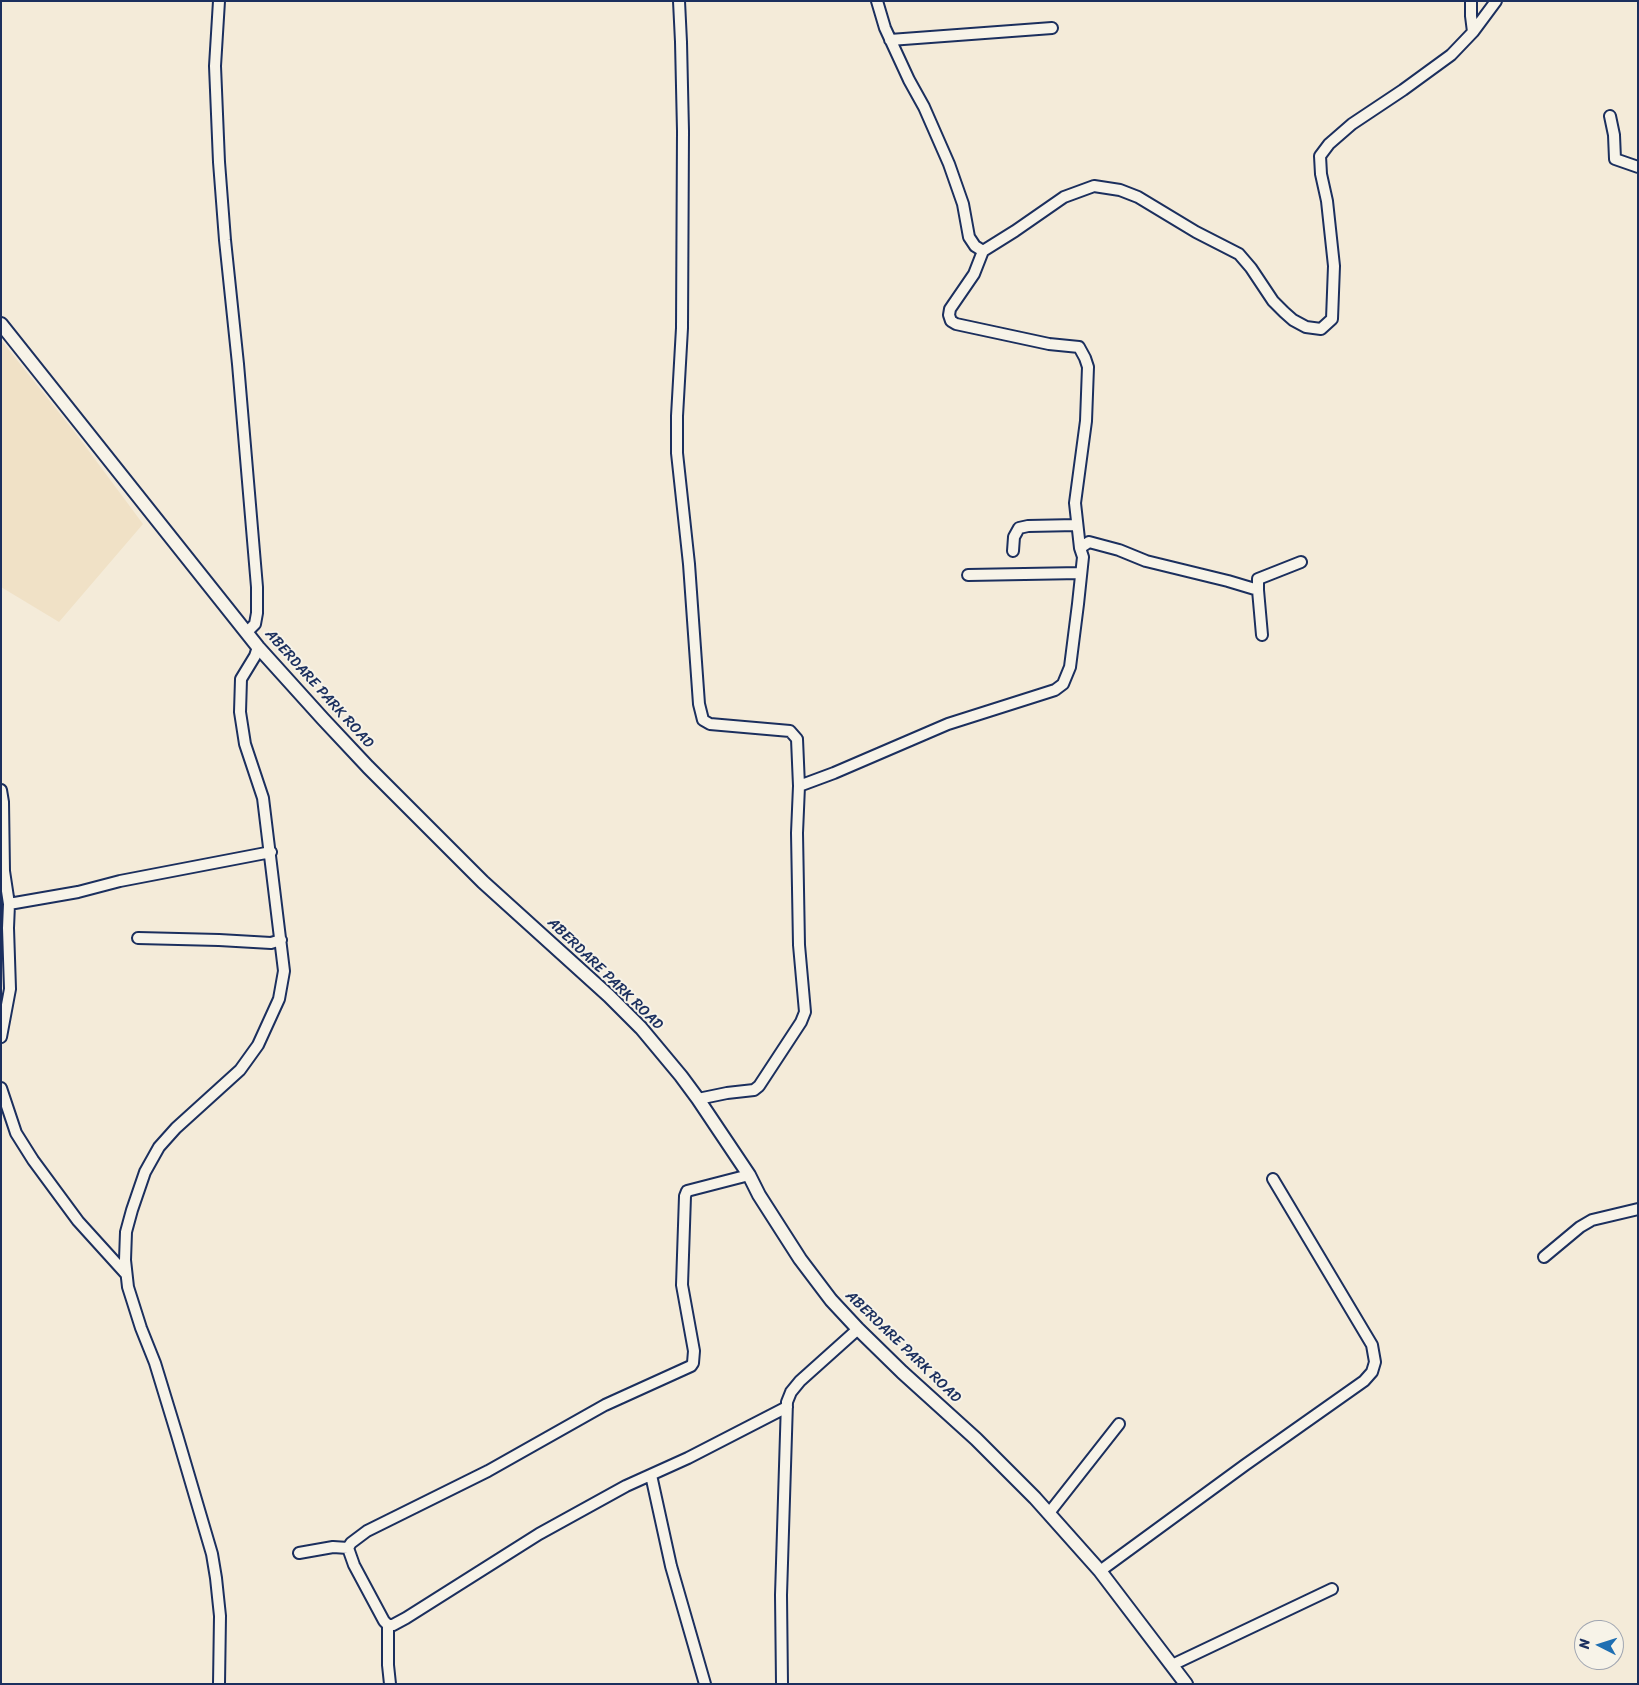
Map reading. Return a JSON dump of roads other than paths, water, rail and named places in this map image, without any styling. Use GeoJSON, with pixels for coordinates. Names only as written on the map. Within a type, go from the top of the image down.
{"type":"FeatureCollection","features":[{"type":"Feature","properties":{"kind":"street"},"geometry":{"type":"LineString","coordinates":[[219,1],[215,66],[220,172],[257,587],[255,624],[248,632]]}},
{"type":"Feature","properties":{"kind":"street"},"geometry":{"type":"LineString","coordinates":[[679,1],[682,42],[683,131],[682,328],[677,416],[677,454],[689,564],[699,704],[703,720],[710,724],[790,731],[797,738],[799,786],[797,833],[799,945],[805,1012],[801,1022],[759,1086],[754,1090],[698,1099]]}},
{"type":"Feature","properties":{"kind":"street"},"geometry":{"type":"LineString","coordinates":[[877,1],[884,28],[908,80],[924,107],[949,164],[963,204],[969,237],[975,246],[983,251]]}},
{"type":"Feature","properties":{"kind":"street"},"geometry":{"type":"LineString","coordinates":[[1471,1],[1473,32]]}},
{"type":"Feature","properties":{"kind":"street"},"geometry":{"type":"LineString","coordinates":[[799,786],[948,724],[1055,690],[1063,684],[1070,667],[1083,557],[1080,548],[1075,503],[1086,421],[1088,367],[1085,358],[1078,348],[1049,344],[956,324],[951,321],[950,309],[974,274],[983,251],[1016,231],[1064,197],[1094,186],[1120,190],[1138,197],[1196,232],[1239,254],[1251,268],[1273,301],[1288,316],[1306,327],[1321,329],[1332,319],[1334,266],[1320,156],[1329,144],[1352,124],[1445,60],[1473,32],[1496,1]]}},
{"type":"Feature","properties":{"kind":"street"},"geometry":{"type":"LineString","coordinates":[[890,40],[1052,28]]}},
{"type":"Feature","properties":{"kind":"street"},"geometry":{"type":"LineString","coordinates":[[1610,116],[1614,135],[1615,159],[1638,167]]}},
{"type":"Feature","properties":{"kind":"street","name":"ABERDARE PARK ROAD"},"geometry":{"type":"LineString","coordinates":[[1,324],[248,632],[258,647],[368,767],[483,882],[609,996],[640,1028],[698,1099],[749,1175],[800,1259],[831,1300],[858,1329],[976,1439],[1049,1513],[1100,1571],[1186,1684]]}},
{"type":"Feature","properties":{"kind":"street"},"geometry":{"type":"LineString","coordinates":[[1013,551],[1014,538],[1020,528],[1028,526],[1077,525]]}},
{"type":"Feature","properties":{"kind":"street"},"geometry":{"type":"LineString","coordinates":[[1080,548],[1089,542],[1119,550],[1146,561],[1258,590]]}},
{"type":"Feature","properties":{"kind":"street"},"geometry":{"type":"LineString","coordinates":[[1262,635],[1258,580],[1301,562]]}},
{"type":"Feature","properties":{"kind":"street"},"geometry":{"type":"LineString","coordinates":[[968,575],[1081,573]]}},
{"type":"Feature","properties":{"kind":"street"},"geometry":{"type":"LineString","coordinates":[[219,1684],[220,1616],[212,1554],[155,1363],[128,1287],[125,1260],[126,1232],[146,1172],[159,1148],[176,1128],[240,1070],[258,1045],[279,999],[284,971],[271,852],[263,798],[245,744],[240,712],[241,679],[255,656],[258,647]]}},
{"type":"Feature","properties":{"kind":"street"},"geometry":{"type":"LineString","coordinates":[[1,790],[3,802],[4,871],[9,904],[10,989],[1,1038]]}},
{"type":"Feature","properties":{"kind":"street"},"geometry":{"type":"LineString","coordinates":[[9,904],[78,892],[120,881],[271,852]]}},
{"type":"Feature","properties":{"kind":"street"},"geometry":{"type":"LineString","coordinates":[[138,938],[219,940],[271,944],[282,940]]}},
{"type":"Feature","properties":{"kind":"street"},"geometry":{"type":"LineString","coordinates":[[1,1088],[16,1133],[33,1160],[78,1221],[126,1274]]}},
{"type":"Feature","properties":{"kind":"street"},"geometry":{"type":"LineString","coordinates":[[390,1684],[388,1625],[384,1621],[354,1565],[348,1548],[351,1542],[367,1531],[488,1472],[605,1405],[690,1366],[693,1363],[694,1351],[682,1285],[685,1196],[687,1191],[749,1175]]}},
{"type":"Feature","properties":{"kind":"street"},"geometry":{"type":"LineString","coordinates":[[1100,1571],[1364,1381],[1372,1372],[1375,1362],[1372,1345],[1273,1179]]}},
{"type":"Feature","properties":{"kind":"street"},"geometry":{"type":"LineString","coordinates":[[1544,1257],[1580,1227],[1592,1220],[1638,1209]]}},
{"type":"Feature","properties":{"kind":"street"},"geometry":{"type":"LineString","coordinates":[[782,1684],[781,1595],[787,1406],[791,1392],[800,1381],[858,1329]]}},
{"type":"Feature","properties":{"kind":"street"},"geometry":{"type":"LineString","coordinates":[[388,1625],[393,1625],[406,1618],[539,1534],[626,1486],[755,1424],[787,1406]]}},
{"type":"Feature","properties":{"kind":"street"},"geometry":{"type":"LineString","coordinates":[[1049,1513],[1119,1424]]}},
{"type":"Feature","properties":{"kind":"street"},"geometry":{"type":"LineString","coordinates":[[651,1475],[671,1566],[705,1684]]}},
{"type":"Feature","properties":{"kind":"street"},"geometry":{"type":"LineString","coordinates":[[298,1553],[333,1547],[348,1548]]}},
{"type":"Feature","properties":{"kind":"street"},"geometry":{"type":"LineString","coordinates":[[1172,1664],[1332,1588]]}}]}
